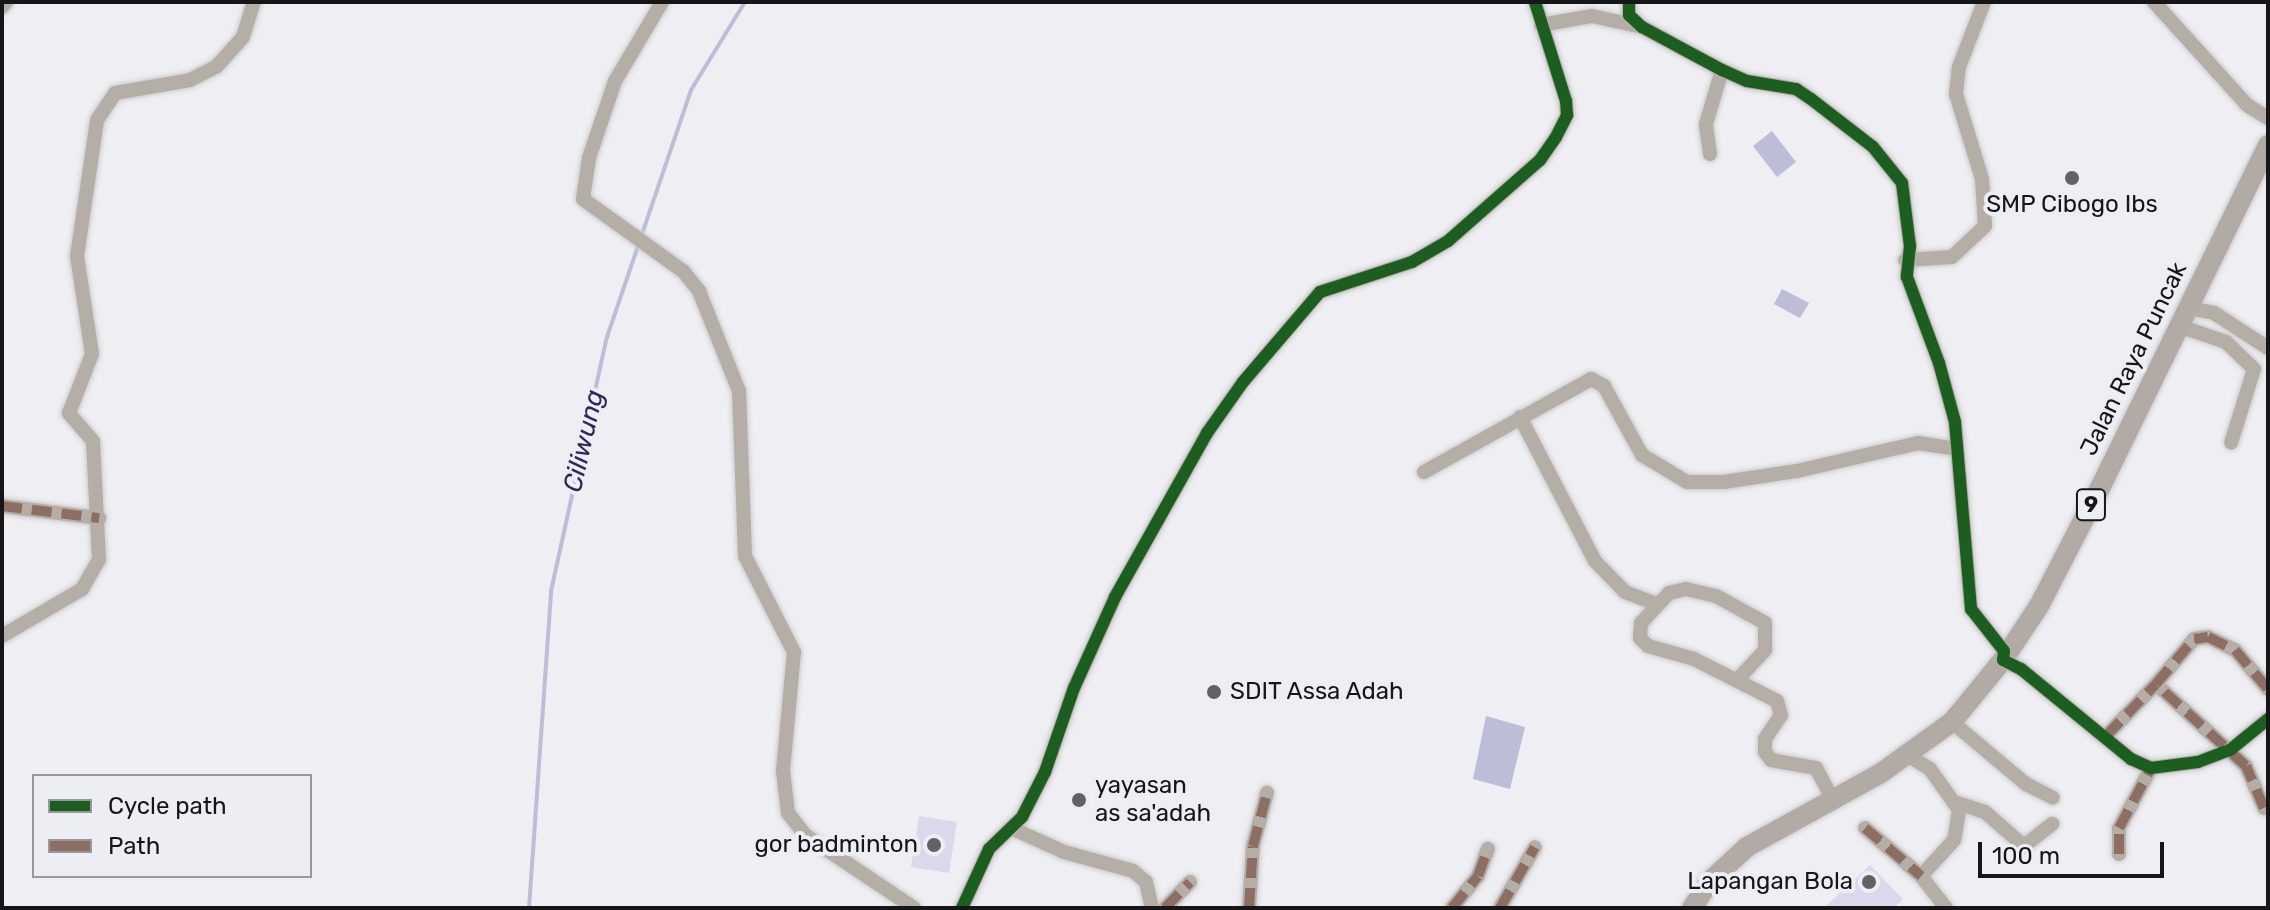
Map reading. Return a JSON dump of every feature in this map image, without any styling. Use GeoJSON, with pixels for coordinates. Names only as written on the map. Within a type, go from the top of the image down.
{"type":"FeatureCollection","features":[{"type":"Feature","properties":{"kind":"highway","name":"Jalan Raya Puncak"},"geometry":{"type":"LineString","coordinates":[[1692,908],[1710,881],[1747,847],[1907,755],[1952,722],[2003,660],[2039,606],[2268,145]]}},
{"type":"Feature","properties":{"kind":"street"},"geometry":{"type":"LineString","coordinates":[[2,7],[6,2]]}},
{"type":"Feature","properties":{"kind":"street"},"geometry":{"type":"LineString","coordinates":[[2,636],[57,607],[91,578],[101,549],[93,441],[69,413],[92,354],[77,256],[95,129],[115,93],[190,80],[225,60],[243,37],[254,2]]}},
{"type":"Feature","properties":{"kind":"street"},"geometry":{"type":"LineString","coordinates":[[662,2],[615,81],[595,138],[583,199],[598,213],[665,258],[699,291],[739,391],[745,556],[794,659],[784,760],[788,813],[805,835],[914,908]]}},
{"type":"Feature","properties":{"kind":"street"},"geometry":{"type":"LineString","coordinates":[[962,908],[989,849],[1011,828],[1045,772],[1074,688],[1115,597],[1207,433],[1243,382],[1320,292],[1412,262],[1448,241],[1540,160],[1556,137],[1567,115],[1566,101],[1535,2]]}},
{"type":"Feature","properties":{"kind":"street"},"geometry":{"type":"LineString","coordinates":[[1629,2],[1629,15],[1642,27],[1722,70],[1747,81],[1796,89],[1873,147],[1902,183],[1910,246],[1905,260],[1947,389],[1966,513],[1971,609],[2004,651],[2003,660],[2151,768],[2198,762],[2230,750],[2268,719]]}},
{"type":"Feature","properties":{"kind":"street"},"geometry":{"type":"LineString","coordinates":[[1905,260],[1952,257],[1985,226],[1982,179],[1956,94],[1959,67],[1984,2]]}},
{"type":"Feature","properties":{"kind":"street"},"geometry":{"type":"LineString","coordinates":[[2154,2],[2247,105],[2268,118]]}},
{"type":"Feature","properties":{"kind":"street"},"geometry":{"type":"LineString","coordinates":[[1541,25],[1592,16],[1642,27]]}},
{"type":"Feature","properties":{"kind":"street"},"geometry":{"type":"LineString","coordinates":[[1710,154],[1706,124],[1722,70]]}},
{"type":"Feature","properties":{"kind":"street"},"geometry":{"type":"LineString","coordinates":[[2183,317],[2214,313],[2268,348]]}},
{"type":"Feature","properties":{"kind":"street"},"geometry":{"type":"LineString","coordinates":[[2183,317],[2226,342],[2254,369],[2231,443]]}},
{"type":"Feature","properties":{"kind":"street"},"geometry":{"type":"LineString","coordinates":[[1424,472],[1580,383],[1596,380],[1642,455],[1687,482],[1797,471],[1918,443],[1956,449]]}},
{"type":"Feature","properties":{"kind":"street"},"geometry":{"type":"LineString","coordinates":[[1520,417],[1595,561],[1625,592],[1656,604]]}},
{"type":"Feature","properties":{"kind":"street"},"geometry":{"type":"LineString","coordinates":[[2,506],[99,518]]}},
{"type":"Feature","properties":{"kind":"street"},"geometry":{"type":"LineString","coordinates":[[1738,679],[1767,646],[1767,625],[1703,590],[1673,591],[1656,604],[1639,629],[1644,643],[1738,679],[1779,704],[1779,722],[1764,744],[1767,756],[1816,768],[1833,800]]}},
{"type":"Feature","properties":{"kind":"street"},"geometry":{"type":"LineString","coordinates":[[2106,736],[2194,639],[2208,637],[2235,650],[2268,689]]}},
{"type":"Feature","properties":{"kind":"street"},"geometry":{"type":"LineString","coordinates":[[2156,684],[2246,766],[2264,808]]}},
{"type":"Feature","properties":{"kind":"street"},"geometry":{"type":"LineString","coordinates":[[1952,722],[2026,784],[2053,798]]}},
{"type":"Feature","properties":{"kind":"street"},"geometry":{"type":"LineString","coordinates":[[1907,755],[1930,769],[1957,803],[1985,812],[2024,846],[2052,824]]}},
{"type":"Feature","properties":{"kind":"street"},"geometry":{"type":"LineString","coordinates":[[2119,854],[2119,828],[2151,768]]}},
{"type":"Feature","properties":{"kind":"street"},"geometry":{"type":"LineString","coordinates":[[1249,908],[1253,846],[1267,793]]}},
{"type":"Feature","properties":{"kind":"street"},"geometry":{"type":"LineString","coordinates":[[1921,876],[1958,833],[1957,803]]}},
{"type":"Feature","properties":{"kind":"street"},"geometry":{"type":"LineString","coordinates":[[1011,828],[1064,852],[1133,871],[1146,882],[1152,908]]}},
{"type":"Feature","properties":{"kind":"street"},"geometry":{"type":"LineString","coordinates":[[1865,828],[1921,876],[1946,908]]}},
{"type":"Feature","properties":{"kind":"street"},"geometry":{"type":"LineString","coordinates":[[1500,908],[1535,847]]}},
{"type":"Feature","properties":{"kind":"street"},"geometry":{"type":"LineString","coordinates":[[1452,908],[1478,876],[1488,849]]}},
{"type":"Feature","properties":{"kind":"street"},"geometry":{"type":"LineString","coordinates":[[1165,908],[1190,882]]}},
{"type":"Feature","properties":{"kind":"shaded area"},"geometry":{"type":"Polygon","coordinates":[[[1772,131],[1796,162],[1777,177],[1753,146],[1772,131]]]}},
{"type":"Feature","properties":{"kind":"shaded area"},"geometry":{"type":"Polygon","coordinates":[[[1782,289],[1809,303],[1800,318],[1774,304],[1782,289]]]}},
{"type":"Feature","properties":{"kind":"shaded area"},"geometry":{"type":"Polygon","coordinates":[[[1486,716],[1525,727],[1510,789],[1473,779],[1486,716]]]}},
{"type":"Feature","properties":{"kind":"shaded area","name":"gor badminton"},"geometry":{"type":"Polygon","coordinates":[[[919,816],[957,822],[949,873],[911,867],[919,816]]]}},
{"type":"Feature","properties":{"kind":"shaded area","name":"Lapangan Bola"},"geometry":{"type":"Polygon","coordinates":[[[1870,865],[1903,899],[1894,908],[1824,908],[1870,865]]]}},
{"type":"Feature","properties":{"kind":"waterway","name":"Ciliwung"},"geometry":{"type":"LineString","coordinates":[[529,908],[551,591],[607,337],[691,90],[745,2]]}},
{"type":"Feature","properties":{"kind":"marked path"},"geometry":{"type":"LineString","coordinates":[[2,506],[99,518]]}},
{"type":"Feature","properties":{"kind":"marked path"},"geometry":{"type":"LineString","coordinates":[[2264,808],[2246,766],[2156,684],[2194,639],[2208,637],[2235,650],[2268,689]]}},
{"type":"Feature","properties":{"kind":"marked path"},"geometry":{"type":"LineString","coordinates":[[2111,741],[2106,736],[2156,684]]}},
{"type":"Feature","properties":{"kind":"marked path"},"geometry":{"type":"LineString","coordinates":[[2119,854],[2119,828],[2151,768]]}},
{"type":"Feature","properties":{"kind":"marked path"},"geometry":{"type":"LineString","coordinates":[[1249,908],[1253,846],[1267,793]]}},
{"type":"Feature","properties":{"kind":"marked path"},"geometry":{"type":"LineString","coordinates":[[1865,828],[1921,876]]}},
{"type":"Feature","properties":{"kind":"marked path"},"geometry":{"type":"LineString","coordinates":[[1500,908],[1535,847]]}},
{"type":"Feature","properties":{"kind":"marked path"},"geometry":{"type":"LineString","coordinates":[[1452,908],[1478,876],[1488,849]]}},
{"type":"Feature","properties":{"kind":"marked path"},"geometry":{"type":"LineString","coordinates":[[1165,908],[1190,882]]}},
{"type":"Feature","properties":{"kind":"cycle path"},"geometry":{"type":"LineString","coordinates":[[962,908],[989,849],[1022,817],[1045,772],[1074,688],[1115,597],[1207,433],[1243,382],[1320,292],[1412,262],[1448,241],[1540,160],[1556,137],[1567,115],[1566,101],[1535,2]]}},
{"type":"Feature","properties":{"kind":"cycle path"},"geometry":{"type":"LineString","coordinates":[[1629,2],[1629,15],[1642,27],[1722,70],[1747,81],[1796,89],[1873,147],[1902,183],[1910,246],[1907,277],[1939,363],[1955,422],[1971,609],[2004,651],[2003,660],[2021,669],[2131,759],[2151,768],[2198,762],[2230,750],[2268,719]]}},
{"type":"Feature","properties":{"kind":"place","name":"SMP Cibogo Ibs"},"geometry":{"type":"Point","coordinates":[2072,178]}},
{"type":"Feature","properties":{"kind":"place","name":"SDIT Assa Adah"},"geometry":{"type":"Point","coordinates":[1214,692]}},
{"type":"Feature","properties":{"kind":"place","name":"yayasan as sa'adah"},"geometry":{"type":"Point","coordinates":[1079,800]}},
{"type":"Feature","properties":{"kind":"place","name":"gor badminton"},"geometry":{"type":"Point","coordinates":[934,845]}},
{"type":"Feature","properties":{"kind":"place","name":"Lapangan Bola"},"geometry":{"type":"Point","coordinates":[1869,882]}}]}
